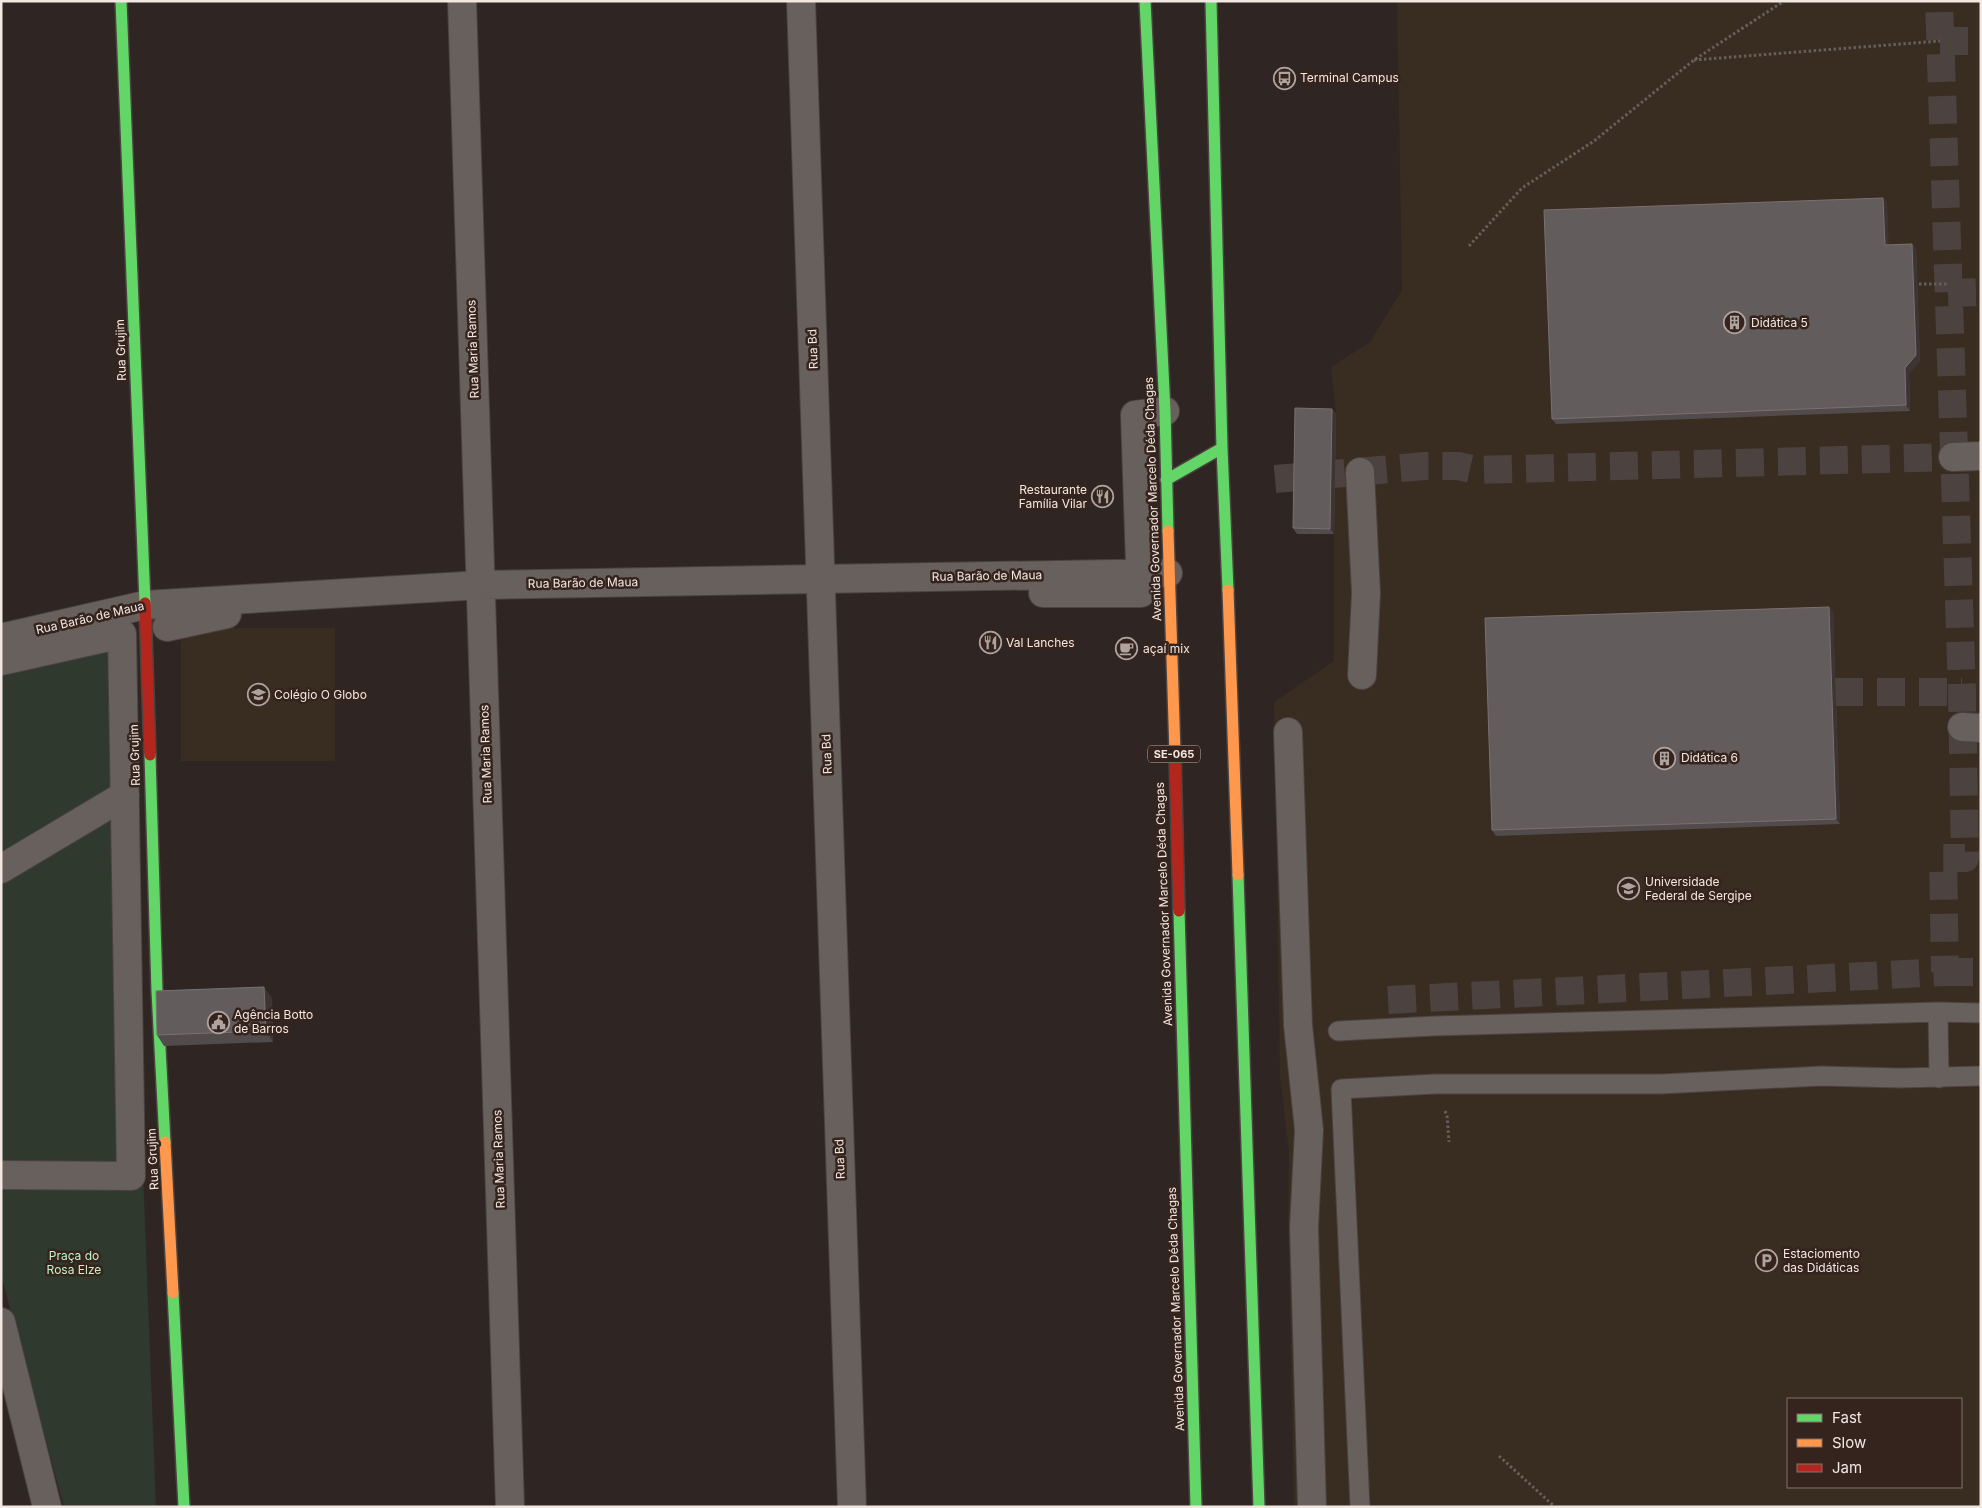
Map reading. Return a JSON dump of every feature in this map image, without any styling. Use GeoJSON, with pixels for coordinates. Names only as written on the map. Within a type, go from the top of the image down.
{"type":"FeatureCollection","features":[{"type":"Feature","properties":{"kind":"main road","name":"Rua Grujim"},"geometry":{"type":"LineString","coordinates":[[121,1],[145,605],[157,991],[184,1507]]}},
{"type":"Feature","properties":{"kind":"main road","name":"Avenida Governador Marcelo Déda Chagas"},"geometry":{"type":"LineString","coordinates":[[1145,1],[1165,411],[1166,480],[1155,573],[1196,1507]]}},
{"type":"Feature","properties":{"kind":"main road"},"geometry":{"type":"LineString","coordinates":[[1211,1],[1222,448],[1230,613],[1259,1460],[1258,1507]]}},
{"type":"Feature","properties":{"kind":"main road"},"geometry":{"type":"LineString","coordinates":[[1166,480],[1222,448]]}},
{"type":"Feature","properties":{"kind":"street","name":"Rua Maria Ramos"},"geometry":{"type":"LineString","coordinates":[[462,1],[510,1507]]}},
{"type":"Feature","properties":{"kind":"street","name":"Rua Bd"},"geometry":{"type":"LineString","coordinates":[[801,1],[852,1507]]}},
{"type":"Feature","properties":{"kind":"street"},"geometry":{"type":"LineString","coordinates":[[1155,573],[1135,415],[1165,411]]}},
{"type":"Feature","properties":{"kind":"street"},"geometry":{"type":"LineString","coordinates":[[1953,457],[1981,456]]}},
{"type":"Feature","properties":{"kind":"street"},"geometry":{"type":"LineString","coordinates":[[1360,472],[1366,592],[1362,675]]}},
{"type":"Feature","properties":{"kind":"street","name":"Rua Barão de Maua"},"geometry":{"type":"LineString","coordinates":[[1,638],[145,605],[481,591],[821,586],[1155,573]]}},
{"type":"Feature","properties":{"kind":"street"},"geometry":{"type":"LineString","coordinates":[[481,591],[790,594]]}},
{"type":"Feature","properties":{"kind":"street"},"geometry":{"type":"LineString","coordinates":[[167,627],[224,614],[449,598]]}},
{"type":"Feature","properties":{"kind":"street"},"geometry":{"type":"LineString","coordinates":[[1,661],[122,634],[131,1176],[1,1175]]}},
{"type":"Feature","properties":{"kind":"street"},"geometry":{"type":"LineString","coordinates":[[1288,732],[1298,1025],[1310,1130],[1304,1227],[1312,1507]]}},
{"type":"Feature","properties":{"kind":"street"},"geometry":{"type":"LineString","coordinates":[[1,869],[125,795]]}},
{"type":"Feature","properties":{"kind":"street"},"geometry":{"type":"LineString","coordinates":[[1,1322],[48,1507]]}},
{"type":"Feature","properties":{"kind":"lane"},"geometry":{"type":"LineString","coordinates":[[1338,1031],[1434,1026],[1938,1012],[1981,1013]]}},
{"type":"Feature","properties":{"kind":"lane"},"geometry":{"type":"LineString","coordinates":[[1938,1012],[1939,1078]]}},
{"type":"Feature","properties":{"kind":"lane"},"geometry":{"type":"LineString","coordinates":[[1360,1507],[1341,1089],[1435,1084],[1661,1084],[1821,1076],[1939,1078],[1981,1076]]}},
{"type":"Feature","properties":{"kind":"path"},"geometry":{"type":"LineString","coordinates":[[1468,246],[1522,188],[1594,141],[1694,60],[1784,1]]}},
{"type":"Feature","properties":{"kind":"path"},"geometry":{"type":"LineString","coordinates":[[1694,60],[1940,41]]}},
{"type":"Feature","properties":{"kind":"path"},"geometry":{"type":"LineString","coordinates":[[1908,284],[1948,284]]}},
{"type":"Feature","properties":{"kind":"path"},"geometry":{"type":"LineString","coordinates":[[1443,1110],[1447,1115],[1449,1142]]}},
{"type":"Feature","properties":{"kind":"path"},"geometry":{"type":"LineString","coordinates":[[1499,1456],[1555,1507]]}},
{"type":"Feature","properties":{"kind":"shaded area","name":"Universidade Federal de Sergipe"},"geometry":{"type":"Polygon","coordinates":[[[1397,1],[1981,1],[1981,1507],[1294,1507],[1288,1217],[1289,1153],[1280,1076],[1274,702],[1334,661],[1334,534],[1297,534],[1336,414],[1331,367],[1370,342],[1402,290],[1397,1]]]}},
{"type":"Feature","properties":{"kind":"shaded area","name":"Colégio O Globo"},"geometry":{"type":"Polygon","coordinates":[[[181,628],[335,628],[335,761],[181,761],[181,628]]]}},
{"type":"Feature","properties":{"kind":"green space","name":"Praça do Rosa Elze"},"geometry":{"type":"Polygon","coordinates":[[[122,634],[156,1507],[64,1507],[1,1275],[1,664],[122,634]]]}},
{"type":"Feature","properties":{"kind":"building","name":"Didática 5"},"geometry":{"type":"Polygon","coordinates":[[[1883,198],[1885,245],[1912,244],[1916,355],[1905,368],[1906,405],[1552,419],[1544,210],[1883,198]]]}},
{"type":"Feature","properties":{"kind":"building"},"geometry":{"type":"Polygon","coordinates":[[[1295,408],[1332,409],[1330,529],[1293,528],[1295,408]]]}},
{"type":"Feature","properties":{"kind":"building","name":"Didática 6"},"geometry":{"type":"Polygon","coordinates":[[[1829,607],[1836,819],[1492,830],[1485,618],[1829,607]]]}},
{"type":"Feature","properties":{"kind":"building","name":"Agência Botto de Barros"},"geometry":{"type":"Polygon","coordinates":[[[264,987],[266,1031],[157,1035],[156,991],[264,987]]]}},
{"type":"Feature","properties":{"kind":"tunnel"},"geometry":{"type":"LineString","coordinates":[[1388,1000],[1945,972],[1943,858],[1965,858],[1962,692],[1939,1]]}},
{"type":"Feature","properties":{"kind":"tunnel"},"geometry":{"type":"LineString","coordinates":[[1940,41],[1981,41]]}},
{"type":"Feature","properties":{"kind":"tunnel"},"geometry":{"type":"LineString","coordinates":[[1948,293],[1981,292]]}},
{"type":"Feature","properties":{"kind":"tunnel"},"geometry":{"type":"LineString","coordinates":[[1275,479],[1425,466],[1458,466],[1476,470],[1953,457]]}},
{"type":"Feature","properties":{"kind":"tunnel"},"geometry":{"type":"LineString","coordinates":[[1835,692],[1962,692]]}},
{"type":"Feature","properties":{"kind":"tunnel"},"geometry":{"type":"LineString","coordinates":[[1945,972],[1981,972]]}},
{"type":"Feature","properties":{"kind":"traffic: fast"},"geometry":{"type":"LineString","coordinates":[[121,1],[145,603]]}},
{"type":"Feature","properties":{"kind":"traffic: fast"},"geometry":{"type":"LineString","coordinates":[[1145,1],[1165,411],[1168,531]]}},
{"type":"Feature","properties":{"kind":"traffic: fast"},"geometry":{"type":"LineString","coordinates":[[1211,1],[1222,448],[1228,590]]}},
{"type":"Feature","properties":{"kind":"traffic: fast"},"geometry":{"type":"LineString","coordinates":[[1166,480],[1222,448]]}},
{"type":"Feature","properties":{"kind":"traffic: fast"},"geometry":{"type":"LineString","coordinates":[[150,755],[157,991],[165,1142]]}},
{"type":"Feature","properties":{"kind":"traffic: fast"},"geometry":{"type":"LineString","coordinates":[[1238,875],[1259,1507]]}},
{"type":"Feature","properties":{"kind":"traffic: fast"},"geometry":{"type":"LineString","coordinates":[[1179,911],[1196,1507]]}},
{"type":"Feature","properties":{"kind":"traffic: fast"},"geometry":{"type":"LineString","coordinates":[[173,1293],[184,1507]]}},
{"type":"Feature","properties":{"kind":"traffic: slow"},"geometry":{"type":"LineString","coordinates":[[1168,531],[1175,754]]}},
{"type":"Feature","properties":{"kind":"traffic: slow"},"geometry":{"type":"LineString","coordinates":[[1228,590],[1238,875]]}},
{"type":"Feature","properties":{"kind":"traffic: slow"},"geometry":{"type":"LineString","coordinates":[[165,1142],[173,1293]]}},
{"type":"Feature","properties":{"kind":"traffic: jam"},"geometry":{"type":"LineString","coordinates":[[145,603],[150,755]]}},
{"type":"Feature","properties":{"kind":"traffic: jam"},"geometry":{"type":"LineString","coordinates":[[1175,754],[1179,911]]}},
{"type":"Feature","properties":{"kind":"place","name":"Terminal Campus"},"geometry":{"type":"Point","coordinates":[1284,78]}},
{"type":"Feature","properties":{"kind":"place","name":"Didática 5"},"geometry":{"type":"Point","coordinates":[1735,323]}},
{"type":"Feature","properties":{"kind":"place","name":"Restaurante Família Vilar"},"geometry":{"type":"Point","coordinates":[1103,497]}},
{"type":"Feature","properties":{"kind":"place","name":"Val Lanches"},"geometry":{"type":"Point","coordinates":[990,643]}},
{"type":"Feature","properties":{"kind":"place","name":"açaí mix"},"geometry":{"type":"Point","coordinates":[1127,649]}},
{"type":"Feature","properties":{"kind":"place","name":"Colégio O Globo"},"geometry":{"type":"Point","coordinates":[258,695]}},
{"type":"Feature","properties":{"kind":"place","name":"Didática 6"},"geometry":{"type":"Point","coordinates":[1665,758]}},
{"type":"Feature","properties":{"kind":"place","name":"Universidade Federal de Sergipe"},"geometry":{"type":"Point","coordinates":[1629,889]}},
{"type":"Feature","properties":{"kind":"place","name":"Agência Botto de Barros"},"geometry":{"type":"Point","coordinates":[218,1022]}},
{"type":"Feature","properties":{"kind":"place","name":"Estaciomento das Didáticas"},"geometry":{"type":"Point","coordinates":[1767,1261]}}]}
